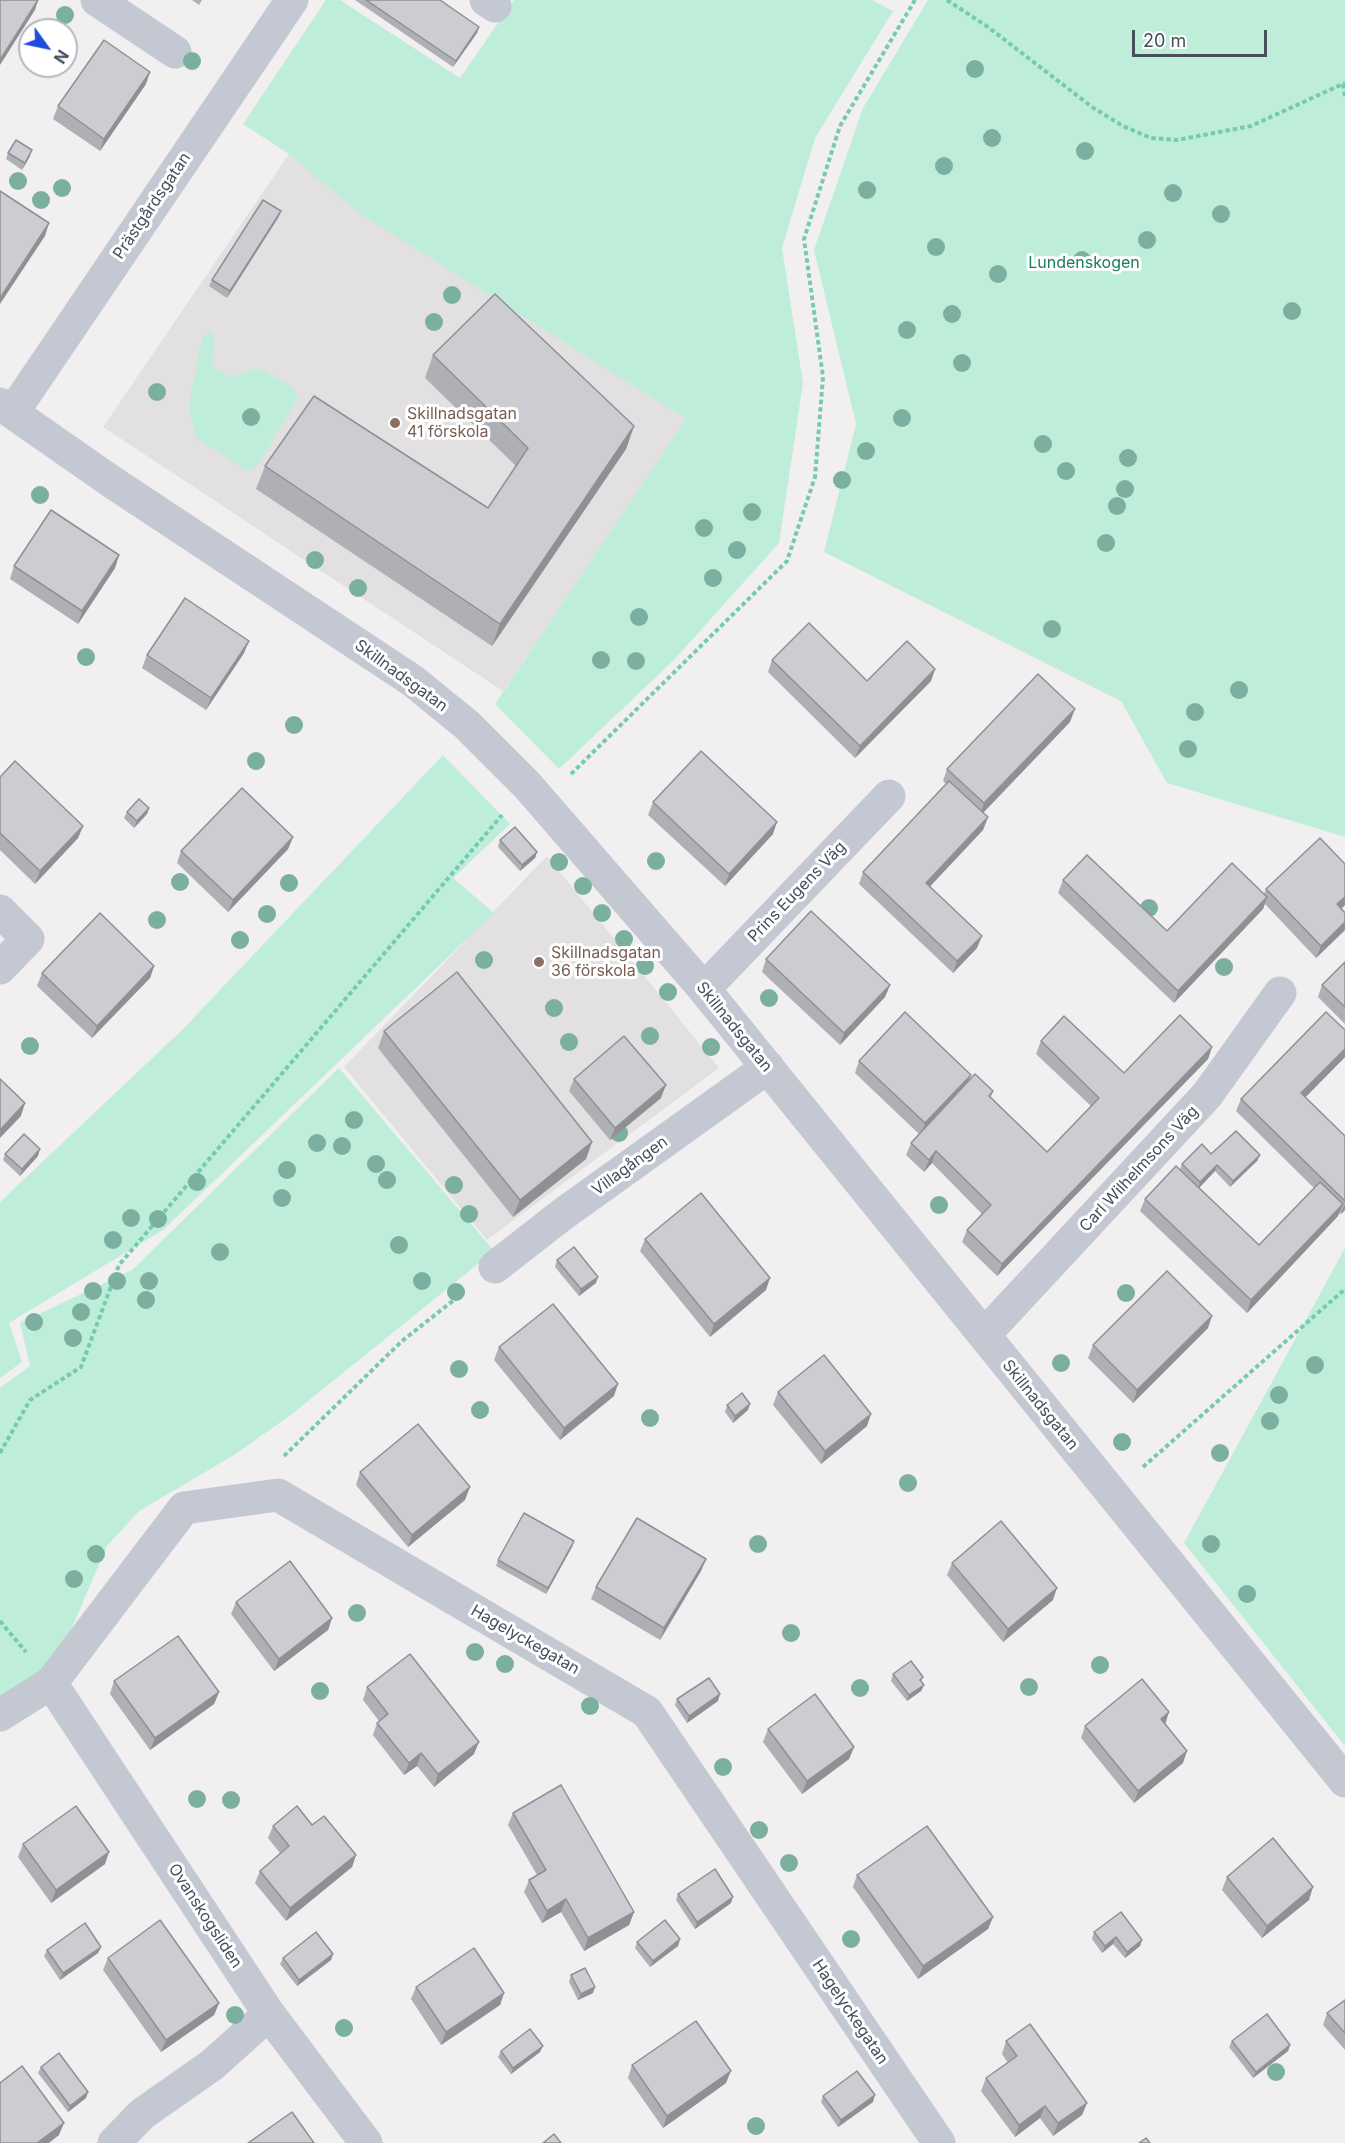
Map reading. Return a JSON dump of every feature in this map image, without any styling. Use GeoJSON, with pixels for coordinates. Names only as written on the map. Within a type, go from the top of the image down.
{"type":"FeatureCollection","features":[{"type":"Feature","properties":{"kind":"street"},"geometry":{"type":"LineString","coordinates":[[97,0],[175,52]]}},
{"type":"Feature","properties":{"kind":"street","name":"Prästgårdsgatan"},"geometry":{"type":"LineString","coordinates":[[6,408],[292,0]]}},
{"type":"Feature","properties":{"kind":"street","name":"Skillnadsgatan"},"geometry":{"type":"LineString","coordinates":[[6,408],[112,482],[413,681],[466,725],[535,794],[704,989],[1345,1781]]}},
{"type":"Feature","properties":{"kind":"street","name":"Prins Eugens Väg"},"geometry":{"type":"LineString","coordinates":[[704,989],[889,796]]}},
{"type":"Feature","properties":{"kind":"street"},"geometry":{"type":"LineString","coordinates":[[0,911],[28,939],[0,968]]}},
{"type":"Feature","properties":{"kind":"street","name":"Carl Wilhelmsons Väg"},"geometry":{"type":"LineString","coordinates":[[984,1335],[1207,1095],[1281,993]]}},
{"type":"Feature","properties":{"kind":"street","name":"Villagången"},"geometry":{"type":"LineString","coordinates":[[495,1267],[563,1214],[768,1067]]}},
{"type":"Feature","properties":{"kind":"street","name":"Hagelyckegatan"},"geometry":{"type":"LineString","coordinates":[[0,1715],[51,1683],[184,1508],[278,1494],[647,1712],[939,2143]]}},
{"type":"Feature","properties":{"kind":"street","name":"Ovanskogsliden"},"geometry":{"type":"LineString","coordinates":[[51,1683],[269,2014],[366,2143]]}},
{"type":"Feature","properties":{"kind":"street"},"geometry":{"type":"LineString","coordinates":[[114,2143],[142,2114],[212,2065],[269,2014]]}},
{"type":"Feature","properties":{"kind":"path"},"geometry":{"type":"LineString","coordinates":[[0,1453],[30,1400],[81,1367],[119,1265],[535,794],[787,561],[815,477],[823,377],[804,239],[840,126],[915,0]]}},
{"type":"Feature","properties":{"kind":"path"},"geometry":{"type":"LineString","coordinates":[[947,0],[988,27],[1092,107],[1123,126],[1151,138],[1177,140],[1251,126],[1344,84],[1345,96]]}},
{"type":"Feature","properties":{"kind":"path"},"geometry":{"type":"LineString","coordinates":[[237,1501],[402,1341],[495,1267]]}},
{"type":"Feature","properties":{"kind":"path"},"geometry":{"type":"LineString","coordinates":[[1112,1494],[1345,1289]]}},
{"type":"Feature","properties":{"kind":"shaded area","name":"Skillnadsgatan 41 förskola"},"geometry":{"type":"Polygon","coordinates":[[[289,154],[687,420],[503,691],[103,427],[289,154]]]}},
{"type":"Feature","properties":{"kind":"shaded area","name":"Skillnadsgatan 36 förskola"},"geometry":{"type":"Polygon","coordinates":[[[547,856],[719,1068],[487,1240],[344,1067],[547,856]]]}},
{"type":"Feature","properties":{"kind":"green space"},"geometry":{"type":"Polygon","coordinates":[[[326,0],[340,0],[460,78],[514,0],[872,0],[893,11],[815,138],[782,248],[803,383],[779,543],[674,660],[559,769],[495,704],[686,419],[359,213],[289,154],[243,124],[326,0]]]}},
{"type":"Feature","properties":{"kind":"green space","name":"Lundenskogen"},"geometry":{"type":"Polygon","coordinates":[[[928,0],[1345,0],[1345,837],[1167,783],[1121,701],[824,552],[856,424],[814,250],[863,108],[928,0]]]}},
{"type":"Feature","properties":{"kind":"green space"},"geometry":{"type":"Polygon","coordinates":[[[208,332],[215,337],[212,361],[215,369],[232,377],[255,368],[263,370],[292,387],[298,397],[259,464],[251,469],[247,470],[195,437],[189,405],[202,337],[208,332]]]}},
{"type":"Feature","properties":{"kind":"green space"},"geometry":{"type":"Polygon","coordinates":[[[443,755],[510,824],[453,878],[494,913],[163,1230],[9,1323],[22,1362],[0,1378],[0,1202],[183,1029],[443,755]]]}},
{"type":"Feature","properties":{"kind":"green space"},"geometry":{"type":"Polygon","coordinates":[[[339,1068],[494,1251],[292,1414],[234,1455],[139,1511],[107,1546],[53,1672],[0,1699],[0,1388],[30,1366],[20,1323],[132,1270],[339,1068]]]}},
{"type":"Feature","properties":{"kind":"green space"},"geometry":{"type":"Polygon","coordinates":[[[1345,1248],[1345,1746],[1184,1543],[1345,1248]]]}},
{"type":"Feature","properties":{"kind":"building"},"geometry":{"type":"Polygon","coordinates":[[[0,0],[38,0],[27,18],[18,18],[18,32],[0,60],[0,0]]]}},
{"type":"Feature","properties":{"kind":"building"},"geometry":{"type":"Polygon","coordinates":[[[366,0],[440,0],[479,27],[456,61],[366,0]]]}},
{"type":"Feature","properties":{"kind":"building"},"geometry":{"type":"Polygon","coordinates":[[[104,40],[150,72],[104,139],[58,106],[104,40]]]}},
{"type":"Feature","properties":{"kind":"building"},"geometry":{"type":"Polygon","coordinates":[[[16,140],[32,150],[25,163],[8,153],[16,140]]]}},
{"type":"Feature","properties":{"kind":"building"},"geometry":{"type":"Polygon","coordinates":[[[0,191],[49,223],[0,298],[0,191]]]}},
{"type":"Feature","properties":{"kind":"building"},"geometry":{"type":"Polygon","coordinates":[[[263,200],[281,211],[230,291],[212,280],[263,200]]]}},
{"type":"Feature","properties":{"kind":"building"},"geometry":{"type":"Polygon","coordinates":[[[495,294],[634,426],[500,624],[265,466],[314,396],[488,508],[528,448],[433,355],[495,294]]]}},
{"type":"Feature","properties":{"kind":"building"},"geometry":{"type":"Polygon","coordinates":[[[51,510],[119,555],[82,611],[14,566],[51,510]]]}},
{"type":"Feature","properties":{"kind":"building"},"geometry":{"type":"Polygon","coordinates":[[[185,598],[249,641],[211,698],[147,655],[185,598]]]}},
{"type":"Feature","properties":{"kind":"building"},"geometry":{"type":"Polygon","coordinates":[[[809,623],[867,681],[907,641],[935,669],[860,746],[772,660],[809,623]]]}},
{"type":"Feature","properties":{"kind":"building"},"geometry":{"type":"Polygon","coordinates":[[[1038,674],[1075,709],[984,803],[947,769],[1038,674]]]}},
{"type":"Feature","properties":{"kind":"building"},"geometry":{"type":"Polygon","coordinates":[[[701,751],[777,822],[729,874],[653,802],[701,751]]]}},
{"type":"Feature","properties":{"kind":"building"},"geometry":{"type":"Polygon","coordinates":[[[15,761],[83,826],[40,871],[0,833],[0,777],[15,761]]]}},
{"type":"Feature","properties":{"kind":"building"},"geometry":{"type":"Polygon","coordinates":[[[949,781],[988,817],[926,883],[982,936],[957,961],[863,872],[949,781]]]}},
{"type":"Feature","properties":{"kind":"building"},"geometry":{"type":"Polygon","coordinates":[[[242,788],[293,837],[233,900],[181,851],[242,788]]]}},
{"type":"Feature","properties":{"kind":"building"},"geometry":{"type":"Polygon","coordinates":[[[139,799],[149,808],[137,821],[127,812],[139,799]]]}},
{"type":"Feature","properties":{"kind":"building"},"geometry":{"type":"Polygon","coordinates":[[[515,827],[537,852],[522,865],[500,840],[515,827]]]}},
{"type":"Feature","properties":{"kind":"building"},"geometry":{"type":"Polygon","coordinates":[[[1320,838],[1345,864],[1345,897],[1337,904],[1345,913],[1345,922],[1321,946],[1266,889],[1320,838]]]}},
{"type":"Feature","properties":{"kind":"building"},"geometry":{"type":"Polygon","coordinates":[[[1087,855],[1167,931],[1232,863],[1267,897],[1178,991],[1063,880],[1087,855]]]}},
{"type":"Feature","properties":{"kind":"building"},"geometry":{"type":"Polygon","coordinates":[[[811,911],[890,985],[844,1033],[766,959],[811,911]]]}},
{"type":"Feature","properties":{"kind":"building"},"geometry":{"type":"Polygon","coordinates":[[[100,913],[154,966],[97,1026],[42,973],[100,913]]]}},
{"type":"Feature","properties":{"kind":"building"},"geometry":{"type":"Polygon","coordinates":[[[1345,962],[1345,1007],[1322,985],[1345,962]]]}},
{"type":"Feature","properties":{"kind":"building"},"geometry":{"type":"Polygon","coordinates":[[[457,972],[592,1142],[520,1200],[384,1031],[457,972]]]}},
{"type":"Feature","properties":{"kind":"building"},"geometry":{"type":"Polygon","coordinates":[[[905,1012],[971,1075],[925,1123],[859,1061],[905,1012]]]}},
{"type":"Feature","properties":{"kind":"building"},"geometry":{"type":"Polygon","coordinates":[[[1326,1012],[1345,1030],[1345,1049],[1301,1093],[1345,1136],[1345,1201],[1241,1099],[1326,1012]]]}},
{"type":"Feature","properties":{"kind":"building"},"geometry":{"type":"Polygon","coordinates":[[[1180,1015],[1212,1047],[1002,1264],[967,1230],[991,1205],[936,1151],[929,1160],[911,1143],[975,1074],[993,1091],[989,1096],[1047,1152],[1099,1098],[1041,1041],[1064,1016],[1124,1073],[1180,1015]]]}},
{"type":"Feature","properties":{"kind":"building"},"geometry":{"type":"Polygon","coordinates":[[[624,1036],[666,1085],[615,1128],[574,1079],[624,1036]]]}},
{"type":"Feature","properties":{"kind":"building"},"geometry":{"type":"Polygon","coordinates":[[[0,1079],[25,1103],[0,1130],[0,1079]]]}},
{"type":"Feature","properties":{"kind":"building"},"geometry":{"type":"Polygon","coordinates":[[[1236,1131],[1260,1155],[1233,1181],[1217,1165],[1200,1182],[1182,1164],[1202,1144],[1211,1154],[1236,1131]]]}},
{"type":"Feature","properties":{"kind":"building"},"geometry":{"type":"Polygon","coordinates":[[[24,1134],[40,1149],[22,1169],[5,1154],[24,1134]]]}},
{"type":"Feature","properties":{"kind":"building"},"geometry":{"type":"Polygon","coordinates":[[[1176,1166],[1259,1245],[1320,1182],[1343,1204],[1251,1300],[1145,1199],[1176,1166]]]}},
{"type":"Feature","properties":{"kind":"building"},"geometry":{"type":"Polygon","coordinates":[[[701,1193],[770,1278],[714,1324],[645,1239],[701,1193]]]}},
{"type":"Feature","properties":{"kind":"building"},"geometry":{"type":"Polygon","coordinates":[[[574,1247],[598,1277],[581,1289],[557,1260],[574,1247]]]}},
{"type":"Feature","properties":{"kind":"building"},"geometry":{"type":"Polygon","coordinates":[[[1167,1271],[1212,1316],[1137,1390],[1093,1345],[1167,1271]]]}},
{"type":"Feature","properties":{"kind":"building"},"geometry":{"type":"Polygon","coordinates":[[[553,1304],[618,1384],[564,1428],[499,1347],[553,1304]]]}},
{"type":"Feature","properties":{"kind":"building"},"geometry":{"type":"Polygon","coordinates":[[[824,1355],[871,1414],[825,1451],[778,1392],[824,1355]]]}},
{"type":"Feature","properties":{"kind":"building"},"geometry":{"type":"Polygon","coordinates":[[[742,1393],[750,1404],[735,1416],[727,1405],[742,1393]]]}},
{"type":"Feature","properties":{"kind":"building"},"geometry":{"type":"Polygon","coordinates":[[[418,1424],[470,1487],[412,1535],[360,1472],[418,1424]]]}},
{"type":"Feature","properties":{"kind":"building"},"geometry":{"type":"Polygon","coordinates":[[[524,1513],[574,1541],[548,1588],[498,1560],[524,1513]]]}},
{"type":"Feature","properties":{"kind":"building"},"geometry":{"type":"Polygon","coordinates":[[[637,1518],[706,1559],[664,1628],[596,1587],[637,1518]]]}},
{"type":"Feature","properties":{"kind":"building"},"geometry":{"type":"Polygon","coordinates":[[[1001,1521],[1057,1588],[1008,1629],[952,1563],[1001,1521]]]}},
{"type":"Feature","properties":{"kind":"building"},"geometry":{"type":"Polygon","coordinates":[[[290,1561],[332,1618],[279,1659],[236,1602],[290,1561]]]}},
{"type":"Feature","properties":{"kind":"building"},"geometry":{"type":"Polygon","coordinates":[[[178,1636],[219,1692],[155,1738],[114,1681],[178,1636]]]}},
{"type":"Feature","properties":{"kind":"building"},"geometry":{"type":"Polygon","coordinates":[[[410,1654],[479,1742],[438,1774],[421,1753],[409,1763],[377,1723],[388,1714],[367,1687],[410,1654]]]}},
{"type":"Feature","properties":{"kind":"building"},"geometry":{"type":"Polygon","coordinates":[[[911,1661],[923,1677],[920,1680],[924,1685],[909,1695],[893,1674],[911,1661]]]}},
{"type":"Feature","properties":{"kind":"building"},"geometry":{"type":"Polygon","coordinates":[[[709,1678],[720,1694],[689,1716],[677,1699],[709,1678]]]}},
{"type":"Feature","properties":{"kind":"building"},"geometry":{"type":"Polygon","coordinates":[[[1142,1679],[1169,1712],[1161,1719],[1187,1751],[1138,1791],[1085,1726],[1142,1679]]]}},
{"type":"Feature","properties":{"kind":"building"},"geometry":{"type":"Polygon","coordinates":[[[815,1694],[854,1747],[807,1781],[768,1729],[815,1694]]]}},
{"type":"Feature","properties":{"kind":"building"},"geometry":{"type":"Polygon","coordinates":[[[561,1785],[634,1912],[588,1938],[566,1899],[547,1911],[529,1880],[546,1870],[513,1813],[561,1785]]]}},
{"type":"Feature","properties":{"kind":"building"},"geometry":{"type":"Polygon","coordinates":[[[76,1806],[109,1852],[56,1890],[23,1844],[76,1806]]]}},
{"type":"Feature","properties":{"kind":"building"},"geometry":{"type":"Polygon","coordinates":[[[297,1806],[312,1825],[324,1816],[356,1855],[290,1908],[260,1871],[289,1846],[273,1826],[297,1806]]]}},
{"type":"Feature","properties":{"kind":"building"},"geometry":{"type":"Polygon","coordinates":[[[927,1826],[993,1917],[923,1966],[857,1875],[927,1826]]]}},
{"type":"Feature","properties":{"kind":"building"},"geometry":{"type":"Polygon","coordinates":[[[1273,1838],[1313,1887],[1267,1926],[1227,1877],[1273,1838]]]}},
{"type":"Feature","properties":{"kind":"building"},"geometry":{"type":"Polygon","coordinates":[[[715,1869],[733,1897],[697,1922],[678,1894],[715,1869]]]}},
{"type":"Feature","properties":{"kind":"building"},"geometry":{"type":"Polygon","coordinates":[[[1121,1912],[1142,1940],[1127,1952],[1116,1937],[1105,1946],[1094,1932],[1121,1912]]]}},
{"type":"Feature","properties":{"kind":"building"},"geometry":{"type":"Polygon","coordinates":[[[160,1920],[219,2003],[166,2040],[108,1958],[160,1920]]]}},
{"type":"Feature","properties":{"kind":"building"},"geometry":{"type":"Polygon","coordinates":[[[665,1920],[680,1939],[653,1961],[637,1942],[665,1920]]]}},
{"type":"Feature","properties":{"kind":"building"},"geometry":{"type":"Polygon","coordinates":[[[85,1923],[101,1947],[63,1973],[47,1950],[85,1923]]]}},
{"type":"Feature","properties":{"kind":"building"},"geometry":{"type":"Polygon","coordinates":[[[316,1932],[333,1954],[299,1980],[283,1958],[316,1932]]]}},
{"type":"Feature","properties":{"kind":"building"},"geometry":{"type":"Polygon","coordinates":[[[474,1948],[504,1993],[446,2032],[416,1987],[474,1948]]]}},
{"type":"Feature","properties":{"kind":"building"},"geometry":{"type":"Polygon","coordinates":[[[585,1968],[595,1987],[581,1994],[571,1975],[585,1968]]]}},
{"type":"Feature","properties":{"kind":"building"},"geometry":{"type":"Polygon","coordinates":[[[1345,2000],[1345,2033],[1327,2013],[1345,2000]]]}},
{"type":"Feature","properties":{"kind":"building"},"geometry":{"type":"Polygon","coordinates":[[[1267,2014],[1290,2045],[1256,2072],[1232,2041],[1267,2014]]]}},
{"type":"Feature","properties":{"kind":"building"},"geometry":{"type":"Polygon","coordinates":[[[696,2021],[731,2071],[667,2116],[632,2065],[696,2021]]]}},
{"type":"Feature","properties":{"kind":"building"},"geometry":{"type":"Polygon","coordinates":[[[1030,2024],[1087,2103],[1058,2123],[1045,2106],[1019,2125],[986,2078],[1017,2056],[1006,2041],[1030,2024]]]}},
{"type":"Feature","properties":{"kind":"building"},"geometry":{"type":"Polygon","coordinates":[[[530,2029],[543,2046],[513,2068],[501,2051],[530,2029]]]}},
{"type":"Feature","properties":{"kind":"building"},"geometry":{"type":"Polygon","coordinates":[[[59,2053],[88,2092],[70,2106],[41,2067],[59,2053]]]}},
{"type":"Feature","properties":{"kind":"building"},"geometry":{"type":"Polygon","coordinates":[[[22,2066],[64,2123],[37,2143],[0,2143],[0,2083],[22,2066]]]}},
{"type":"Feature","properties":{"kind":"building"},"geometry":{"type":"Polygon","coordinates":[[[857,2071],[875,2095],[841,2120],[823,2096],[857,2071]]]}},
{"type":"Feature","properties":{"kind":"building"},"geometry":{"type":"Polygon","coordinates":[[[292,2112],[314,2143],[248,2143],[292,2112]]]}},
{"type":"Feature","properties":{"kind":"building"},"geometry":{"type":"Polygon","coordinates":[[[554,2134],[561,2143],[543,2143],[554,2134]]]}},
{"type":"Feature","properties":{"kind":"building"},"geometry":{"type":"Polygon","coordinates":[[[1146,2138],[1150,2143],[1139,2143],[1146,2138]]]}},
{"type":"Feature","properties":{"kind":"place","name":"Skillnadsgatan 41 förskola"},"geometry":{"type":"Point","coordinates":[395,423]}},
{"type":"Feature","properties":{"kind":"place","name":"Skillnadsgatan 36 förskola"},"geometry":{"type":"Point","coordinates":[539,962]}}]}
